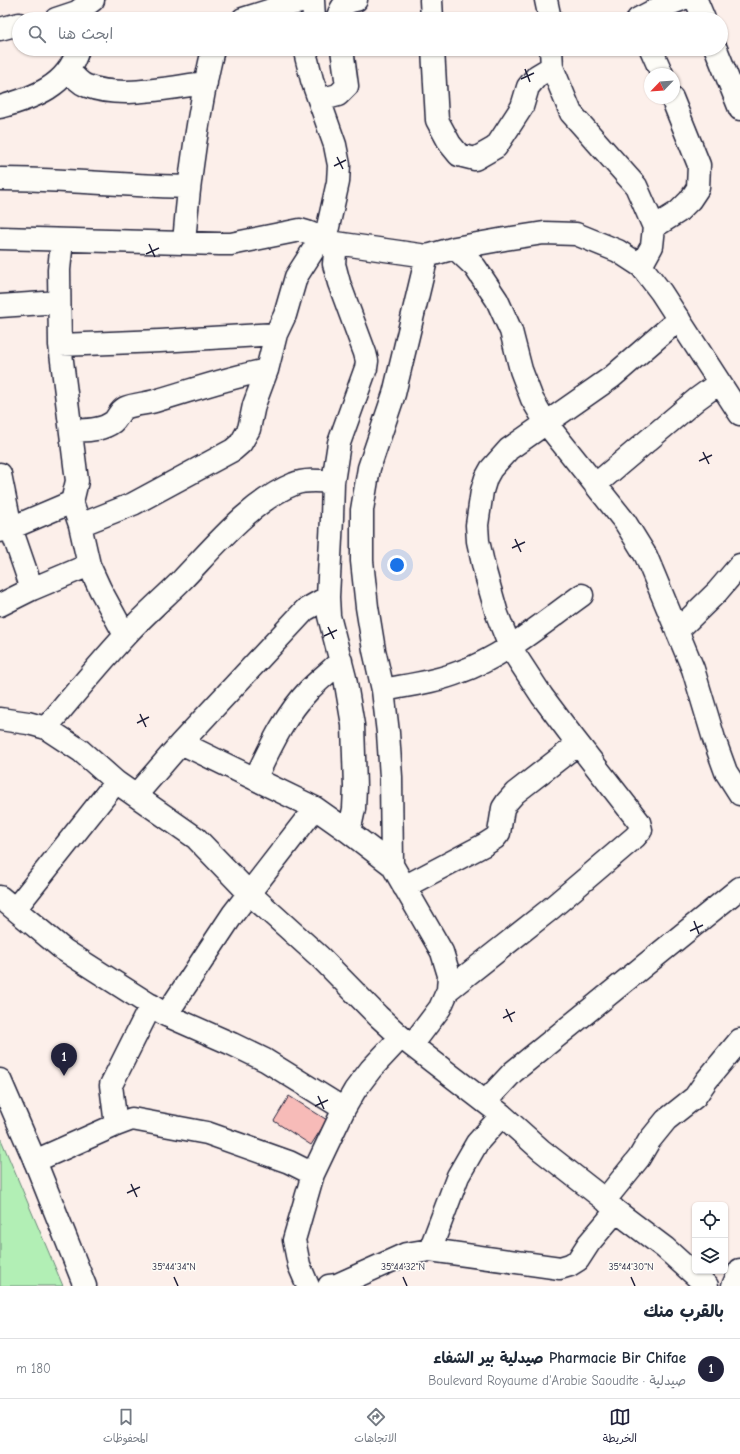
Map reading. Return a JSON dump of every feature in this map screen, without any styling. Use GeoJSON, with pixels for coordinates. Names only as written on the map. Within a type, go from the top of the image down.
{"type":"FeatureCollection","features":[{"type":"Feature","properties":{"kind":"street"},"geometry":{"type":"LineString","coordinates":[[265,12],[287,5],[312,0],[313,12]]}},
{"type":"Feature","properties":{"kind":"street"},"geometry":{"type":"LineString","coordinates":[[340,12],[342,6],[349,1],[356,0]]}},
{"type":"Feature","properties":{"kind":"street"},"geometry":{"type":"LineString","coordinates":[[431,0],[432,12]]}},
{"type":"Feature","properties":{"kind":"street"},"geometry":{"type":"LineString","coordinates":[[546,0],[549,12]]}},
{"type":"Feature","properties":{"kind":"street"},"geometry":{"type":"LineString","coordinates":[[647,12],[658,4],[680,0]]}},
{"type":"Feature","properties":{"kind":"street"},"geometry":{"type":"LineString","coordinates":[[696,0],[701,12]]}},
{"type":"Feature","properties":{"kind":"street"},"geometry":{"type":"LineString","coordinates":[[77,12],[88,6]]}},
{"type":"Feature","properties":{"kind":"street"},"geometry":{"type":"LineString","coordinates":[[0,29],[12,26]]}},
{"type":"Feature","properties":{"kind":"street"},"geometry":{"type":"LineString","coordinates":[[0,107],[38,94],[53,86],[69,70],[76,56]]}},
{"type":"Feature","properties":{"kind":"street"},"geometry":{"type":"LineString","coordinates":[[184,243],[188,187],[212,56]]}},
{"type":"Feature","properties":{"kind":"street"},"geometry":{"type":"LineString","coordinates":[[306,56],[319,100],[335,145],[339,165],[335,199],[328,227],[329,240],[339,283],[366,353],[367,361],[356,397],[338,443],[333,482],[328,597],[329,616],[345,678],[353,725],[354,808],[349,832]]}},
{"type":"Feature","properties":{"kind":"street"},"geometry":{"type":"LineString","coordinates":[[319,100],[338,95],[347,86],[343,56]]}},
{"type":"Feature","properties":{"kind":"street"},"geometry":{"type":"LineString","coordinates":[[434,56],[437,120],[450,144],[459,155],[475,158],[496,147],[522,107],[528,87],[552,58]]}},
{"type":"Feature","properties":{"kind":"street"},"geometry":{"type":"LineString","coordinates":[[654,56],[659,68]]}},
{"type":"Feature","properties":{"kind":"street"},"geometry":{"type":"LineString","coordinates":[[719,56],[740,109]]}},
{"type":"Feature","properties":{"kind":"street"},"geometry":{"type":"LineString","coordinates":[[552,58],[571,112],[636,186],[654,227],[652,246],[641,266]]}},
{"type":"Feature","properties":{"kind":"street"},"geometry":{"type":"LineString","coordinates":[[69,70],[77,80],[86,86],[112,91],[146,91],[206,83]]}},
{"type":"Feature","properties":{"kind":"street"},"geometry":{"type":"LineString","coordinates":[[654,227],[678,212],[690,200],[698,188],[700,165],[675,104]]}},
{"type":"Feature","properties":{"kind":"street"},"geometry":{"type":"LineString","coordinates":[[0,179],[68,181],[149,187],[188,187]]}},
{"type":"Feature","properties":{"kind":"street"},"geometry":{"type":"LineString","coordinates":[[0,238],[231,244],[300,230],[329,240],[427,256],[456,248],[544,233],[576,234],[618,251],[641,266],[661,292],[740,414]]}},
{"type":"Feature","properties":{"kind":"street"},"geometry":{"type":"LineString","coordinates":[[62,240],[59,270],[60,345],[77,481],[72,502],[90,565],[100,589],[125,636]]}},
{"type":"Feature","properties":{"kind":"street"},"geometry":{"type":"LineString","coordinates":[[80,526],[133,504],[233,450],[241,443],[249,429],[254,405],[267,370],[276,334],[285,315],[296,278],[329,240]]}},
{"type":"Feature","properties":{"kind":"street"},"geometry":{"type":"LineString","coordinates":[[456,248],[475,268],[497,300],[511,331],[521,370],[532,399],[546,423],[624,522],[646,556],[693,669],[714,739],[726,772],[740,794]]}},
{"type":"Feature","properties":{"kind":"street"},"geometry":{"type":"LineString","coordinates":[[392,865],[389,748],[382,690],[367,607],[362,561],[362,510],[369,468],[394,394],[427,256]]}},
{"type":"Feature","properties":{"kind":"street"},"geometry":{"type":"LineString","coordinates":[[0,306],[59,302]]}},
{"type":"Feature","properties":{"kind":"street"},"geometry":{"type":"LineString","coordinates":[[448,990],[548,911],[635,837],[640,830],[639,822],[542,696],[510,647],[497,614],[478,541],[478,525],[482,491],[486,478],[491,469],[509,449],[612,377],[679,319]]}},
{"type":"Feature","properties":{"kind":"street"},"geometry":{"type":"LineString","coordinates":[[60,345],[276,334]]}},
{"type":"Feature","properties":{"kind":"street"},"geometry":{"type":"LineString","coordinates":[[71,431],[105,426],[114,421],[121,411],[129,407],[154,401],[220,380],[267,370]]}},
{"type":"Feature","properties":{"kind":"street"},"geometry":{"type":"LineString","coordinates":[[595,485],[691,404],[719,383]]}},
{"type":"Feature","properties":{"kind":"street"},"geometry":{"type":"LineString","coordinates":[[0,474],[6,529],[32,589]]}},
{"type":"Feature","properties":{"kind":"street"},"geometry":{"type":"LineString","coordinates":[[46,728],[125,636],[257,506],[295,483],[318,480],[333,482]]}},
{"type":"Feature","properties":{"kind":"street"},"geometry":{"type":"LineString","coordinates":[[6,529],[72,502]]}},
{"type":"Feature","properties":{"kind":"street"},"geometry":{"type":"LineString","coordinates":[[0,605],[32,589],[90,565]]}},
{"type":"Feature","properties":{"kind":"street"},"geometry":{"type":"LineString","coordinates":[[677,631],[717,592],[740,565]]}},
{"type":"Feature","properties":{"kind":"street"},"geometry":{"type":"LineString","coordinates":[[382,690],[429,682],[461,672],[510,647],[582,595]]}},
{"type":"Feature","properties":{"kind":"street"},"geometry":{"type":"LineString","coordinates":[[136,795],[181,743],[305,610],[328,597]]}},
{"type":"Feature","properties":{"kind":"street"},"geometry":{"type":"LineString","coordinates":[[255,779],[267,754],[296,705],[309,690],[341,661]]}},
{"type":"Feature","properties":{"kind":"street"},"geometry":{"type":"LineString","coordinates":[[0,719],[28,723],[46,728],[81,752],[116,782],[196,838],[249,893],[320,957],[378,1016],[406,1041],[502,1115],[541,1150],[665,1248],[707,1286]]}},
{"type":"Feature","properties":{"kind":"street"},"geometry":{"type":"LineString","coordinates":[[181,743],[315,808],[392,865],[442,952],[450,975],[448,990],[440,1008],[406,1041],[371,1069],[355,1090],[344,1109],[313,1174],[294,1240],[299,1265],[308,1286]]}},
{"type":"Feature","properties":{"kind":"street"},"geometry":{"type":"LineString","coordinates":[[404,887],[484,846],[495,838],[499,833],[503,808],[507,802],[520,789],[578,744]]}},
{"type":"Feature","properties":{"kind":"street"},"geometry":{"type":"LineString","coordinates":[[116,782],[8,903],[64,950],[159,1010],[265,1060],[344,1109]]}},
{"type":"Feature","properties":{"kind":"street"},"geometry":{"type":"LineString","coordinates":[[116,1125],[111,1086],[159,1010],[199,964],[249,893],[315,808]]}},
{"type":"Feature","properties":{"kind":"street"},"geometry":{"type":"LineString","coordinates":[[485,1102],[513,1072],[740,888]]}},
{"type":"Feature","properties":{"kind":"street"},"geometry":{"type":"LineString","coordinates":[[329,1286],[337,1285],[406,1254],[430,1250],[560,1268],[570,1265],[578,1260],[589,1243],[649,1141],[666,1120],[695,1097],[706,1081],[740,1040]]}},
{"type":"Feature","properties":{"kind":"street"},"geometry":{"type":"LineString","coordinates":[[0,1080],[85,1286]]}},
{"type":"Feature","properties":{"kind":"street"},"geometry":{"type":"LineString","coordinates":[[430,1250],[458,1176],[477,1143],[502,1115]]}},
{"type":"Feature","properties":{"kind":"street"},"geometry":{"type":"LineString","coordinates":[[35,1162],[132,1119],[207,1133],[289,1162],[313,1174]]}},
{"type":"Feature","properties":{"kind":"street"},"geometry":{"type":"LineString","coordinates":[[732,1286],[740,1270]]}},
{"type":"Feature","properties":{"kind":"green space"},"geometry":{"type":"Polygon","coordinates":[[[0,1137],[63,1286],[0,1286],[0,1137]]]}},
{"type":"Feature","properties":{"kind":"building"},"geometry":{"type":"Polygon","coordinates":[[[289,1096],[327,1120],[311,1145],[274,1121],[289,1096]]]}},
{"type":"Feature","properties":{"kind":"place","name":"Pharmacie Bir Chifae صيدلية بير الشفاء"},"geometry":{"type":"Point","coordinates":[64,1076]}}]}
